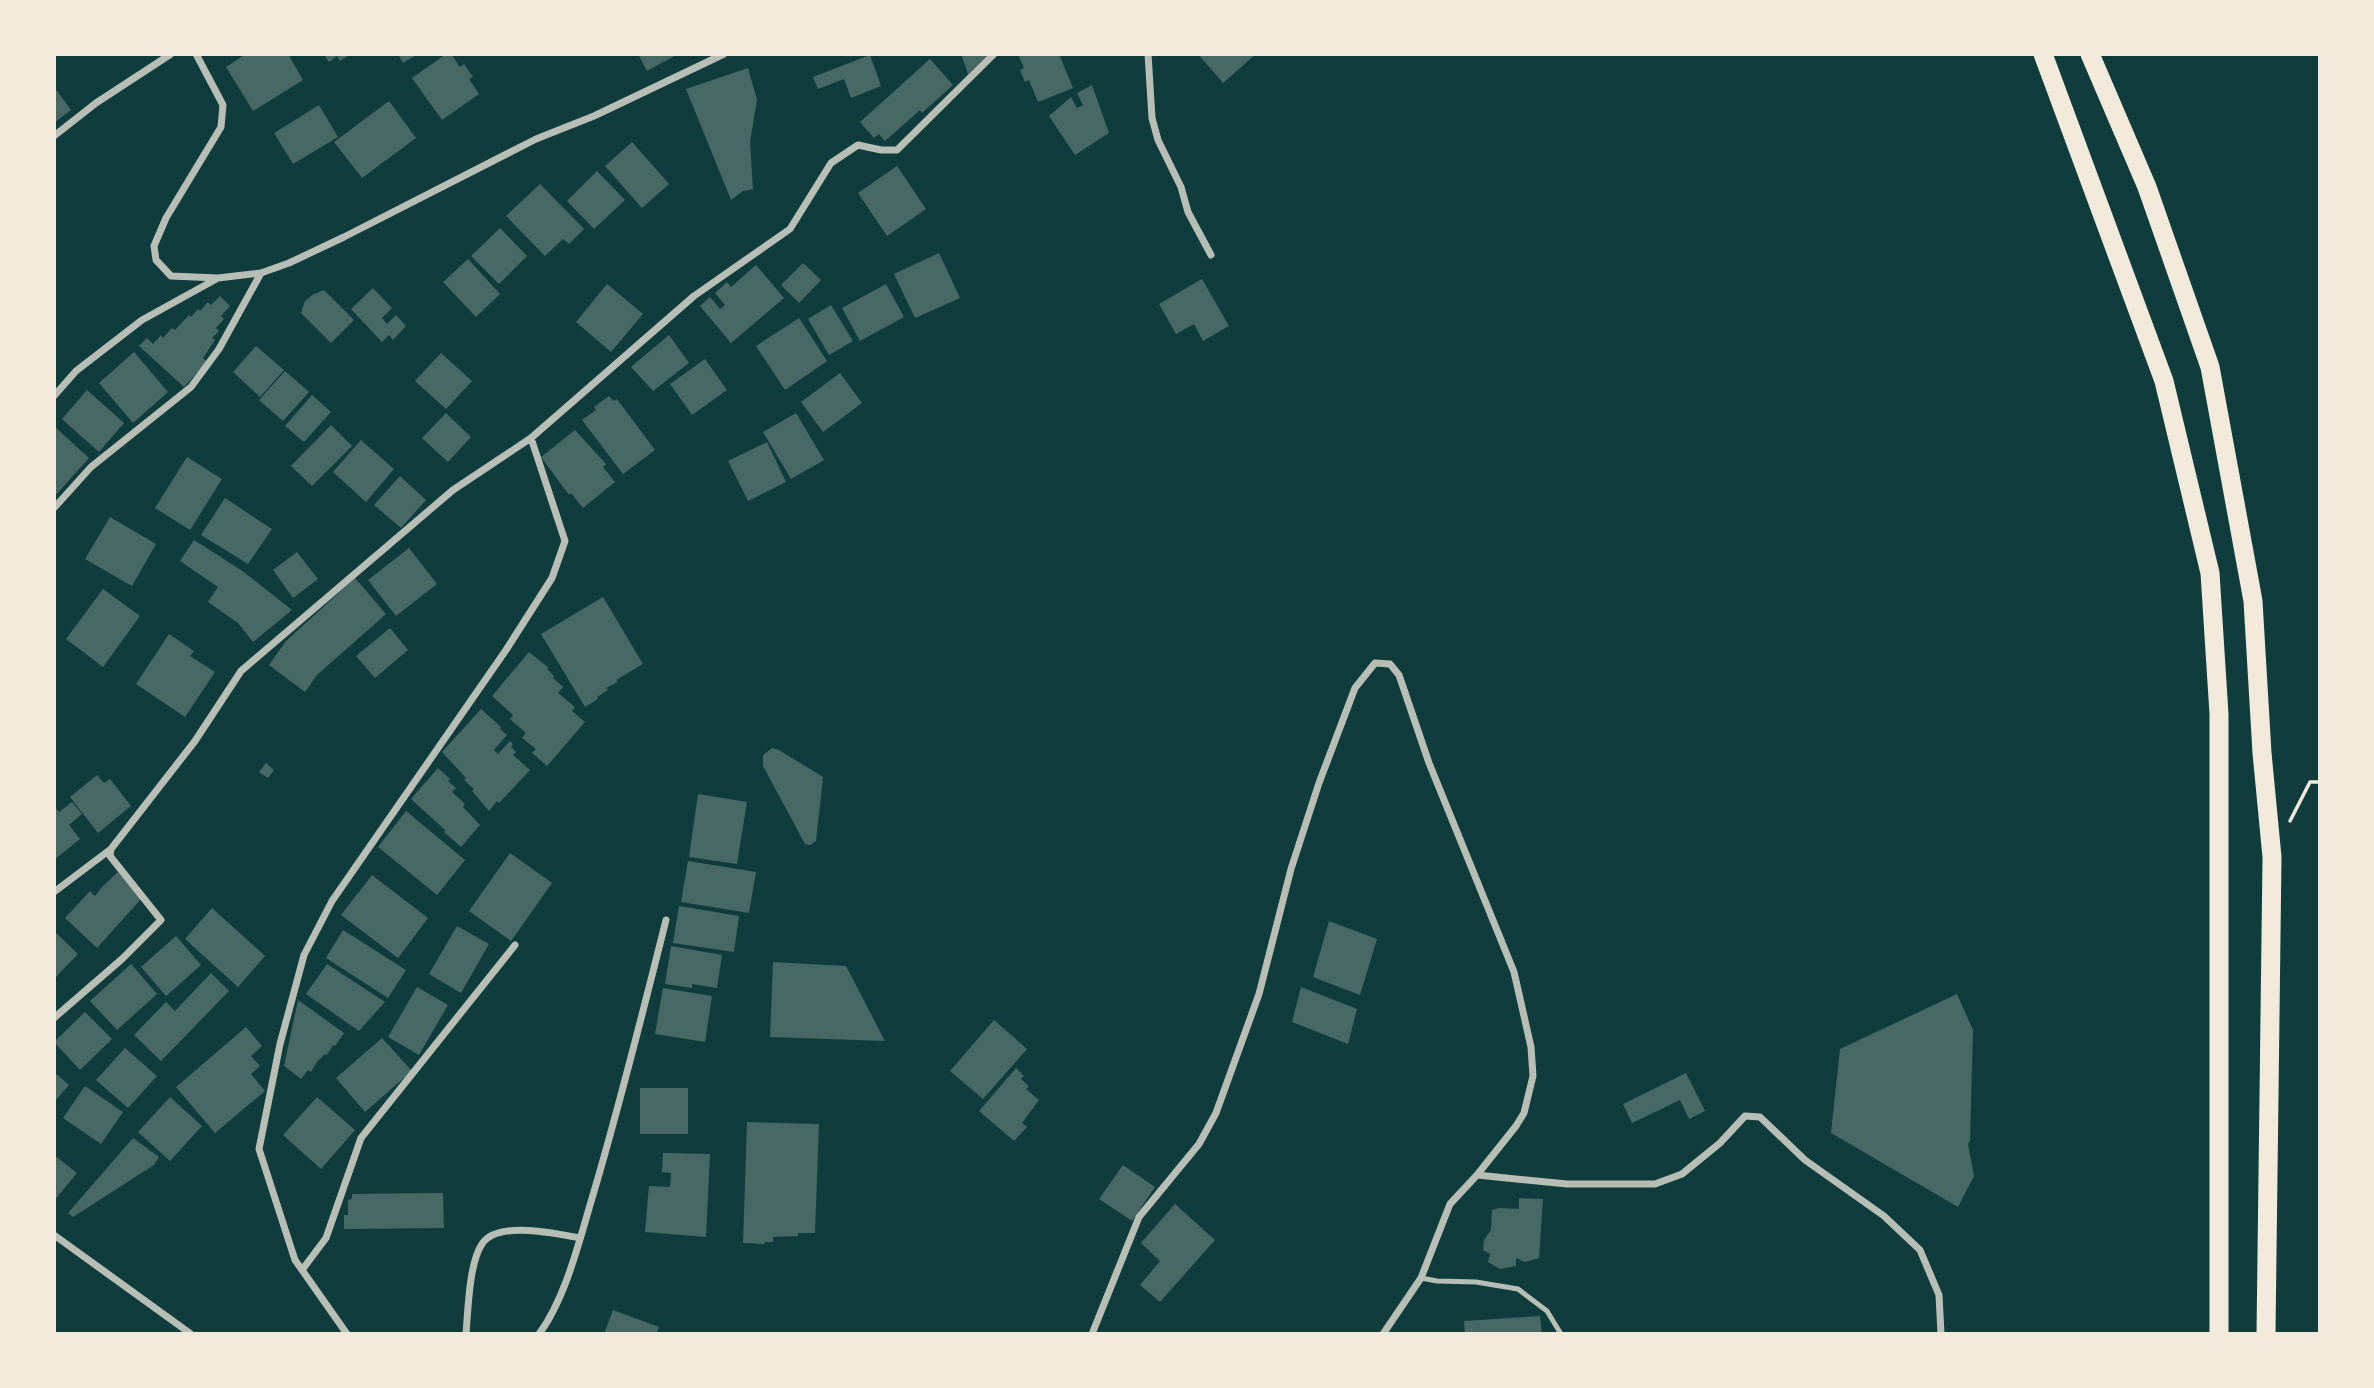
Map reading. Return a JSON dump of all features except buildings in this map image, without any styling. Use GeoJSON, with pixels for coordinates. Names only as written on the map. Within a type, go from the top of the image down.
{"type":"FeatureCollection","features":[{"type":"Feature","properties":{"kind":"highway"},"geometry":{"type":"LineString","coordinates":[[2043,54],[2164,381],[2210,573],[2219,728],[2219,1334]]}},
{"type":"Feature","properties":{"kind":"highway"},"geometry":{"type":"LineString","coordinates":[[2090,54],[2147,187],[2210,367],[2253,601],[2262,753],[2272,857],[2266,1334]]}},
{"type":"Feature","properties":{"kind":"street"},"geometry":{"type":"LineString","coordinates":[[54,136],[96,103],[171,54]]}},
{"type":"Feature","properties":{"kind":"street"},"geometry":{"type":"LineString","coordinates":[[196,54],[223,105],[221,127],[166,218],[154,246],[156,260],[171,276],[218,278],[261,273],[289,263],[536,139],[594,116],[724,54]]}},
{"type":"Feature","properties":{"kind":"street"},"geometry":{"type":"LineString","coordinates":[[54,892],[111,849],[195,741],[241,671],[443,498],[531,438],[694,296],[790,229],[831,163],[858,145],[897,150],[994,54]]}},
{"type":"Feature","properties":{"kind":"street"},"geometry":{"type":"LineString","coordinates":[[1148,54],[1152,118],[1158,139],[1181,187],[1188,212],[1211,255]]}},
{"type":"Feature","properties":{"kind":"street"},"geometry":{"type":"LineString","coordinates":[[54,508],[90,467],[191,387],[219,349],[261,273]]}},
{"type":"Feature","properties":{"kind":"street"},"geometry":{"type":"LineString","coordinates":[[54,396],[76,371],[142,320],[218,278]]}},
{"type":"Feature","properties":{"kind":"street"},"geometry":{"type":"LineString","coordinates":[[347,1334],[295,1260],[259,1149],[280,1044],[303,956],[332,901],[506,650],[552,578],[565,541],[531,438]]}},
{"type":"Feature","properties":{"kind":"street"},"geometry":{"type":"LineString","coordinates":[[1092,1334],[1139,1217],[1199,1144],[1216,1113],[1259,994],[1291,869],[1320,783],[1355,688],[1375,663],[1390,664],[1399,675],[1429,763],[1514,972],[1531,1047],[1534,1076],[1524,1113],[1477,1175],[1450,1203],[1421,1278],[1383,1334]]}},
{"type":"Feature","properties":{"kind":"street"},"geometry":{"type":"LineString","coordinates":[[54,1018],[161,920],[110,856],[111,849]]}},
{"type":"Feature","properties":{"kind":"street"},"geometry":{"type":"LineString","coordinates":[[539,1334],[549,1321],[580,1238],[625,1087],[666,920]]}},
{"type":"Feature","properties":{"kind":"street"},"geometry":{"type":"LineString","coordinates":[[302,1270],[326,1238],[361,1138],[515,945]]}},
{"type":"Feature","properties":{"kind":"street"},"geometry":{"type":"LineString","coordinates":[[1477,1175],[1567,1184],[1655,1184],[1682,1174],[1720,1143],[1745,1116],[1760,1117],[1805,1160],[1884,1216],[1920,1250],[1939,1295],[1941,1334]]}},
{"type":"Feature","properties":{"kind":"street"},"geometry":{"type":"LineString","coordinates":[[466,1334],[471,1277],[482,1242],[497,1233],[534,1230],[580,1238]]}},
{"type":"Feature","properties":{"kind":"street"},"geometry":{"type":"LineString","coordinates":[[54,1235],[191,1334]]}},
{"type":"Feature","properties":{"kind":"lane"},"geometry":{"type":"LineString","coordinates":[[1421,1278],[1476,1282],[1518,1289],[1547,1311],[1560,1334]]}},
{"type":"Feature","properties":{"kind":"path"},"geometry":{"type":"LineString","coordinates":[[2288,825],[2310,782],[2320,782]]}}]}
